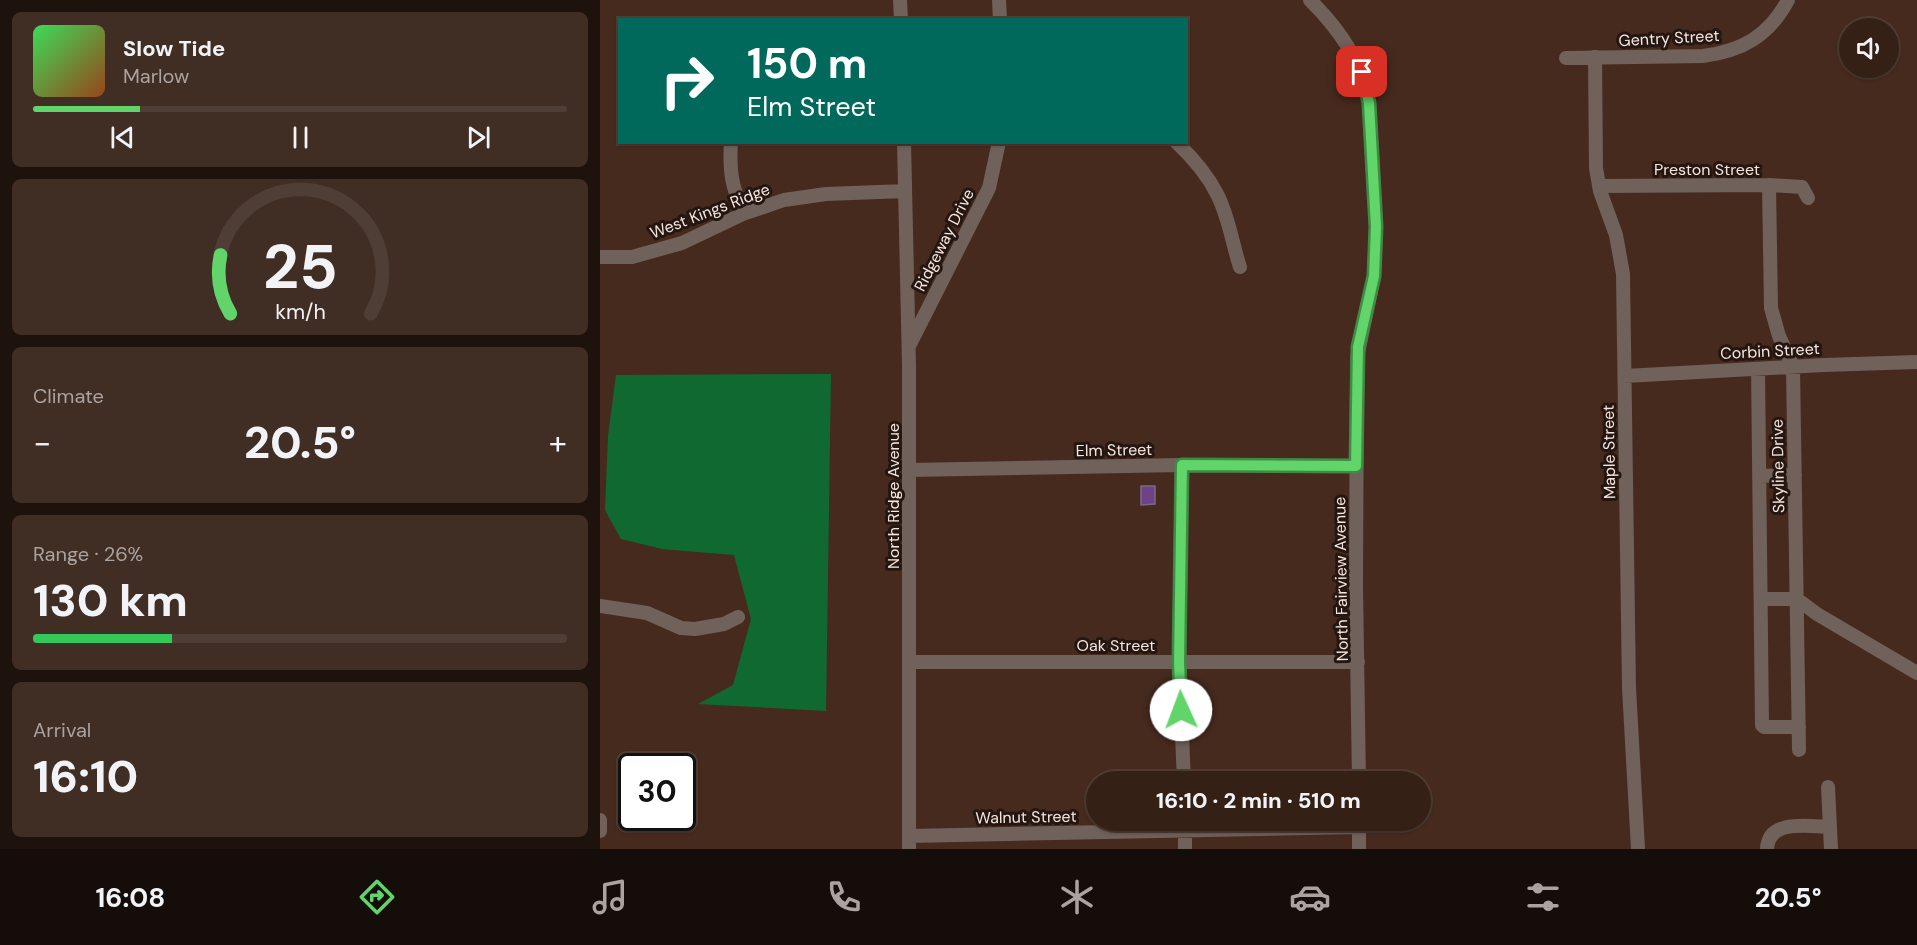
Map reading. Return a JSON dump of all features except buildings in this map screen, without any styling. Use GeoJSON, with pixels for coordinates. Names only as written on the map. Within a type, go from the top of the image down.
{"type":"FeatureCollection","features":[{"type":"Feature","properties":{"kind":"street"},"geometry":{"type":"LineString","coordinates":[[900,0],[901,18]]}},
{"type":"Feature","properties":{"kind":"street"},"geometry":{"type":"LineString","coordinates":[[999,0],[1000,18]]}},
{"type":"Feature","properties":{"kind":"street","name":"North Fairview Avenue"},"geometry":{"type":"LineString","coordinates":[[1310,0],[1330,22],[1356,58],[1362,72],[1369,103],[1375,237],[1374,276],[1358,347],[1356,586],[1359,771]]}},
{"type":"Feature","properties":{"kind":"street","name":"Gentry Street"},"geometry":{"type":"LineString","coordinates":[[1566,58],[1703,56],[1726,53],[1756,39],[1771,25],[1788,0]]}},
{"type":"Feature","properties":{"kind":"street","name":"Maple Street"},"geometry":{"type":"LineString","coordinates":[[1595,57],[1596,168],[1599,186],[1616,235],[1623,274],[1629,688],[1638,849]]}},
{"type":"Feature","properties":{"kind":"street"},"geometry":{"type":"LineString","coordinates":[[731,144],[729,166],[732,185],[743,214]]}},
{"type":"Feature","properties":{"kind":"street","name":"North Ridge Avenue"},"geometry":{"type":"LineString","coordinates":[[904,144],[909,470],[909,843]]}},
{"type":"Feature","properties":{"kind":"street","name":"Ridgeway Drive"},"geometry":{"type":"LineString","coordinates":[[908,348],[988,188],[999,144]]}},
{"type":"Feature","properties":{"kind":"street"},"geometry":{"type":"LineString","coordinates":[[1178,144],[1217,193],[1228,222],[1240,267]]}},
{"type":"Feature","properties":{"kind":"street","name":"Preston Street"},"geometry":{"type":"LineString","coordinates":[[1599,186],[1769,185],[1802,187],[1808,198]]}},
{"type":"Feature","properties":{"kind":"street","name":"Skyline Drive"},"geometry":{"type":"LineString","coordinates":[[1769,185],[1771,308],[1779,336],[1793,367],[1799,750]]}},
{"type":"Feature","properties":{"kind":"street","name":"West Kings Ridge"},"geometry":{"type":"LineString","coordinates":[[600,257],[632,257],[682,243],[743,214],[784,200],[826,194],[905,191]]}},
{"type":"Feature","properties":{"kind":"street","name":"Corbin Street"},"geometry":{"type":"LineString","coordinates":[[1624,376],[1917,362]]}},
{"type":"Feature","properties":{"kind":"street"},"geometry":{"type":"LineString","coordinates":[[1758,369],[1762,725],[1764,727],[1798,727]]}},
{"type":"Feature","properties":{"kind":"street"},"geometry":{"type":"LineString","coordinates":[[1182,465],[1179,662],[1184,771]]}},
{"type":"Feature","properties":{"kind":"street","name":"Elm Street"},"geometry":{"type":"LineString","coordinates":[[909,470],[1182,465],[1356,466]]}},
{"type":"Feature","properties":{"kind":"street"},"geometry":{"type":"LineString","coordinates":[[1760,476],[1795,476]]}},
{"type":"Feature","properties":{"kind":"street"},"geometry":{"type":"LineString","coordinates":[[1761,599],[1797,599],[1817,614],[1917,673]]}},
{"type":"Feature","properties":{"kind":"street"},"geometry":{"type":"LineString","coordinates":[[600,606],[646,613],[681,628],[717,626],[738,618]]}},
{"type":"Feature","properties":{"kind":"street","name":"Oak Street"},"geometry":{"type":"LineString","coordinates":[[910,662],[1358,662]]}},
{"type":"Feature","properties":{"kind":"street"},"geometry":{"type":"LineString","coordinates":[[1828,787],[1831,849]]}},
{"type":"Feature","properties":{"kind":"street"},"geometry":{"type":"LineString","coordinates":[[600,820],[600,831]]}},
{"type":"Feature","properties":{"kind":"street"},"geometry":{"type":"LineString","coordinates":[[1767,849],[1770,835],[1775,830],[1791,827],[1830,827]]}},
{"type":"Feature","properties":{"kind":"street","name":"Walnut Street"},"geometry":{"type":"LineString","coordinates":[[909,843],[1093,831]]}},
{"type":"Feature","properties":{"kind":"street"},"geometry":{"type":"LineString","coordinates":[[1185,831],[1185,849]]}},
{"type":"Feature","properties":{"kind":"street"},"geometry":{"type":"LineString","coordinates":[[1359,831],[1359,849]]}},
{"type":"Feature","properties":{"kind":"green space"},"geometry":{"type":"Polygon","coordinates":[[[831,374],[826,711],[698,704],[733,685],[751,619],[734,555],[662,549],[621,539],[605,510],[608,436],[616,375],[831,374]]]}},
{"type":"Feature","properties":{"kind":"route"},"geometry":{"type":"LineString","coordinates":[[1181,710],[1179,662],[1182,465],[1356,466],[1357,358],[1364,315],[1374,276],[1376,227],[1368,118],[1369,103],[1362,72]]}}]}
